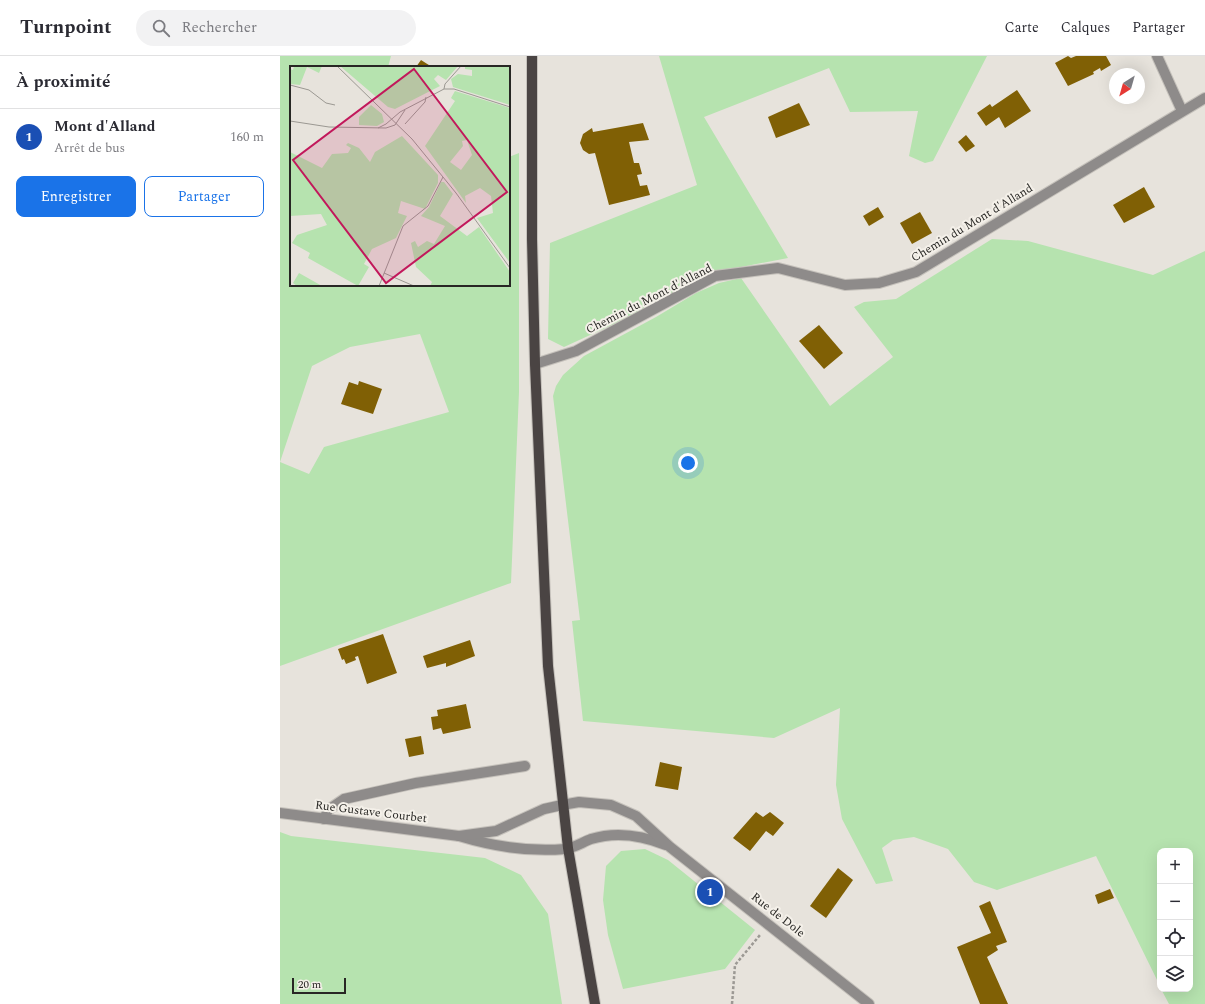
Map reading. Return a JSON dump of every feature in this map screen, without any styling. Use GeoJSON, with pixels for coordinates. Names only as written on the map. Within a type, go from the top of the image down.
{"type":"FeatureCollection","features":[{"type":"Feature","properties":{"kind":"main road"},"geometry":{"type":"LineString","coordinates":[[532,56],[532,239],[535,364],[548,666],[562,805],[595,1004]]}},
{"type":"Feature","properties":{"kind":"street"},"geometry":{"type":"LineString","coordinates":[[1157,56],[1182,111]]}},
{"type":"Feature","properties":{"kind":"street","name":"Chemin du Mont d'Alland"},"geometry":{"type":"LineString","coordinates":[[535,364],[576,351],[715,276],[778,268],[845,285],[879,283],[916,272],[1205,98]]}},
{"type":"Feature","properties":{"kind":"street"},"geometry":{"type":"LineString","coordinates":[[324,819],[328,810],[344,800],[416,783],[525,766]]}},
{"type":"Feature","properties":{"kind":"street","name":"Rue de Dole"},"geometry":{"type":"LineString","coordinates":[[562,805],[579,802],[611,805],[636,816],[670,847],[869,1004]]}},
{"type":"Feature","properties":{"kind":"street","name":"Rue Gustave Courbet"},"geometry":{"type":"LineString","coordinates":[[459,836],[496,831],[544,809],[562,805]]}},
{"type":"Feature","properties":{"kind":"street","name":"Rue Gustave Courbet"},"geometry":{"type":"LineString","coordinates":[[280,813],[459,836],[478,842],[514,847],[551,850],[568,848]]}},
{"type":"Feature","properties":{"kind":"street","name":"Rue de Dole"},"geometry":{"type":"LineString","coordinates":[[568,848],[600,836],[618,834],[637,836],[670,847]]}},
{"type":"Feature","properties":{"kind":"path"},"geometry":{"type":"LineString","coordinates":[[732,1004],[735,965],[769,924]]}},
{"type":"Feature","properties":{"kind":"green space"},"geometry":{"type":"Polygon","coordinates":[[[280,56],[391,56],[388,66],[290,66],[290,286],[510,286],[510,157],[519,153],[519,392],[511,583],[280,666],[280,56]],[[420,334],[350,347],[312,366],[280,462],[309,474],[324,447],[449,412],[420,334]]]}},
{"type":"Feature","properties":{"kind":"green space"},"geometry":{"type":"Polygon","coordinates":[[[659,56],[987,56],[933,161],[925,163],[909,156],[918,111],[850,112],[829,68],[704,117],[788,258],[736,268],[694,282],[612,325],[564,347],[548,339],[550,243],[697,185],[659,56]]]}},
{"type":"Feature","properties":{"kind":"green space"},"geometry":{"type":"Polygon","coordinates":[[[992,239],[1028,241],[1153,275],[1205,251],[1205,1004],[1169,1004],[1163,992],[1193,992],[1193,848],[1157,848],[1157,980],[1096,856],[997,890],[974,882],[948,849],[914,837],[893,840],[882,848],[893,881],[876,884],[842,819],[836,785],[840,708],[774,738],[583,721],[572,621],[580,620],[553,396],[556,386],[563,375],[584,356],[656,317],[696,293],[719,283],[741,278],[830,406],[893,357],[854,307],[864,302],[896,299],[992,239]]]}},
{"type":"Feature","properties":{"kind":"green space"},"geometry":{"type":"Polygon","coordinates":[[[280,832],[291,836],[485,858],[521,875],[548,914],[562,1004],[280,1004],[280,832]]]}},
{"type":"Feature","properties":{"kind":"green space"},"geometry":{"type":"Polygon","coordinates":[[[645,849],[668,860],[755,930],[725,969],[623,989],[608,935],[603,900],[606,866],[621,851],[645,849]]]}},
{"type":"Feature","properties":{"kind":"building"},"geometry":{"type":"Polygon","coordinates":[[[1068,56],[1071,58],[1076,56],[1106,56],[1111,65],[1101,71],[1100,68],[1093,72],[1094,74],[1068,86],[1055,63],[1068,56]]]}},
{"type":"Feature","properties":{"kind":"building"},"geometry":{"type":"Polygon","coordinates":[[[421,60],[430,66],[417,66],[421,60]]]}},
{"type":"Feature","properties":{"kind":"building"},"geometry":{"type":"Polygon","coordinates":[[[1017,90],[1031,111],[1005,128],[999,117],[986,126],[977,113],[990,104],[992,107],[1017,90]]]}},
{"type":"Feature","properties":{"kind":"building"},"geometry":{"type":"Polygon","coordinates":[[[799,103],[810,125],[776,138],[768,117],[799,103]]]}},
{"type":"Feature","properties":{"kind":"building"},"geometry":{"type":"Polygon","coordinates":[[[643,123],[649,140],[629,142],[634,163],[639,163],[642,174],[637,175],[640,186],[647,185],[650,195],[609,205],[595,153],[589,154],[583,150],[580,143],[583,134],[592,128],[593,132],[643,123]]]}},
{"type":"Feature","properties":{"kind":"building"},"geometry":{"type":"Polygon","coordinates":[[[966,135],[975,146],[966,152],[958,142],[966,135]]]}},
{"type":"Feature","properties":{"kind":"building"},"geometry":{"type":"Polygon","coordinates":[[[1144,187],[1155,207],[1124,223],[1113,205],[1144,187]]]}},
{"type":"Feature","properties":{"kind":"building"},"geometry":{"type":"Polygon","coordinates":[[[878,207],[884,217],[869,226],[863,216],[878,207]]]}},
{"type":"Feature","properties":{"kind":"building"},"geometry":{"type":"Polygon","coordinates":[[[920,212],[932,233],[912,244],[900,223],[920,212]]]}},
{"type":"Feature","properties":{"kind":"building"},"geometry":{"type":"Polygon","coordinates":[[[819,325],[843,353],[824,369],[799,341],[819,325]]]}},
{"type":"Feature","properties":{"kind":"building"},"geometry":{"type":"Polygon","coordinates":[[[359,381],[382,389],[373,414],[341,404],[349,382],[358,385],[359,381]]]}},
{"type":"Feature","properties":{"kind":"building"},"geometry":{"type":"Polygon","coordinates":[[[383,634],[397,673],[367,684],[358,656],[355,657],[356,660],[346,664],[344,659],[342,660],[338,649],[383,634]]]}},
{"type":"Feature","properties":{"kind":"building"},"geometry":{"type":"Polygon","coordinates":[[[470,640],[475,656],[446,667],[446,663],[427,668],[423,656],[470,640]]]}},
{"type":"Feature","properties":{"kind":"building"},"geometry":{"type":"Polygon","coordinates":[[[466,704],[471,728],[443,734],[441,728],[433,730],[431,717],[438,716],[437,710],[466,704]]]}},
{"type":"Feature","properties":{"kind":"building"},"geometry":{"type":"Polygon","coordinates":[[[421,736],[424,754],[409,757],[405,739],[421,736]]]}},
{"type":"Feature","properties":{"kind":"building"},"geometry":{"type":"Polygon","coordinates":[[[660,762],[682,767],[678,790],[655,786],[660,762]]]}},
{"type":"Feature","properties":{"kind":"building"},"geometry":{"type":"Polygon","coordinates":[[[756,812],[763,817],[770,812],[784,823],[773,836],[766,831],[750,851],[733,838],[756,812]]]}},
{"type":"Feature","properties":{"kind":"building"},"geometry":{"type":"Polygon","coordinates":[[[838,868],[853,880],[826,918],[810,906],[838,868]]]}},
{"type":"Feature","properties":{"kind":"building"},"geometry":{"type":"Polygon","coordinates":[[[1110,889],[1114,898],[1098,904],[1095,895],[1110,889]]]}},
{"type":"Feature","properties":{"kind":"building"},"geometry":{"type":"Polygon","coordinates":[[[990,901],[1007,942],[996,946],[998,950],[987,957],[1008,1004],[980,1004],[957,947],[991,933],[979,906],[990,901]]]}},
{"type":"Feature","properties":{"kind":"place","name":"Mont d'Alland"},"geometry":{"type":"Point","coordinates":[710,892]}}]}
